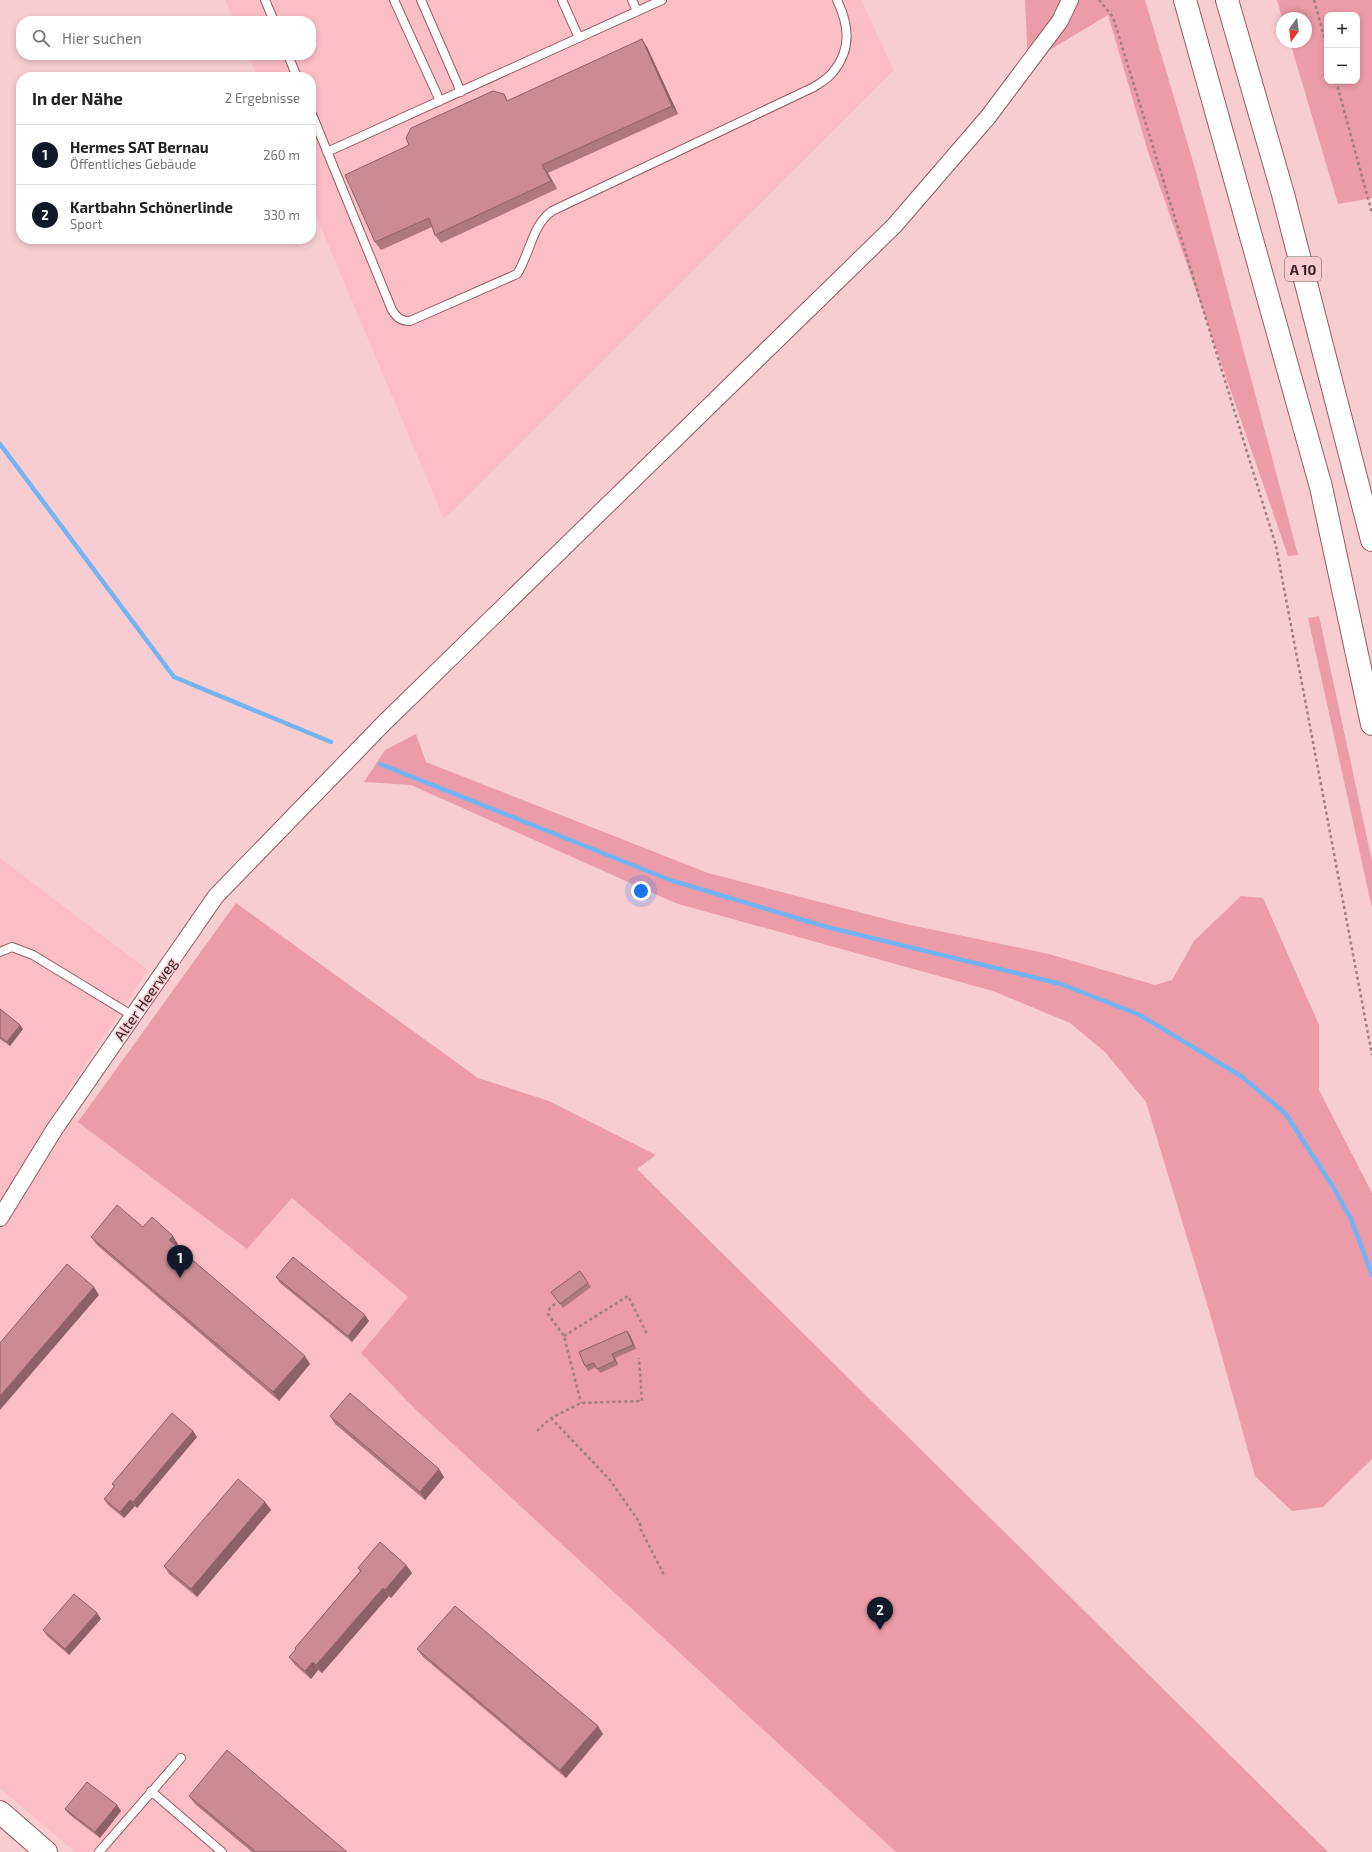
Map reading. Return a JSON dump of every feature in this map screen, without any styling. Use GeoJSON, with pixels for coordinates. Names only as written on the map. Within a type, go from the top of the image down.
{"type":"FeatureCollection","features":[{"type":"Feature","properties":{"kind":"main road","name":"A 10"},"geometry":{"type":"LineString","coordinates":[[1185,0],[1321,487],[1372,724]]}},
{"type":"Feature","properties":{"kind":"main road","name":"A 10"},"geometry":{"type":"LineString","coordinates":[[1227,0],[1283,194],[1372,540]]}},
{"type":"Feature","properties":{"kind":"main road"},"geometry":{"type":"LineString","coordinates":[[0,1812],[46,1852]]}},
{"type":"Feature","properties":{"kind":"street","name":"Alter Heerweg"},"geometry":{"type":"LineString","coordinates":[[0,1218],[54,1130],[216,896],[384,723],[894,226],[988,117],[1060,21],[1070,0]]}},
{"type":"Feature","properties":{"kind":"lane"},"geometry":{"type":"LineString","coordinates":[[265,0],[272,16]]}},
{"type":"Feature","properties":{"kind":"lane"},"geometry":{"type":"LineString","coordinates":[[394,0],[440,101]]}},
{"type":"Feature","properties":{"kind":"lane"},"geometry":{"type":"LineString","coordinates":[[421,0],[461,92]]}},
{"type":"Feature","properties":{"kind":"lane"},"geometry":{"type":"LineString","coordinates":[[562,0],[579,38]]}},
{"type":"Feature","properties":{"kind":"lane"},"geometry":{"type":"LineString","coordinates":[[632,0],[637,11]]}},
{"type":"Feature","properties":{"kind":"lane"},"geometry":{"type":"LineString","coordinates":[[327,152],[662,0]]}},
{"type":"Feature","properties":{"kind":"lane"},"geometry":{"type":"LineString","coordinates":[[316,124],[392,310],[402,321],[417,319],[517,274],[539,224],[544,216],[552,211],[814,87],[833,73],[843,56],[847,41],[847,25],[837,0]]}},
{"type":"Feature","properties":{"kind":"lane"},"geometry":{"type":"LineString","coordinates":[[290,60],[295,72]]}},
{"type":"Feature","properties":{"kind":"lane"},"geometry":{"type":"LineString","coordinates":[[0,952],[12,947],[33,955],[133,1016]]}},
{"type":"Feature","properties":{"kind":"lane"},"geometry":{"type":"LineString","coordinates":[[99,1852],[181,1758]]}},
{"type":"Feature","properties":{"kind":"lane"},"geometry":{"type":"LineString","coordinates":[[151,1792],[222,1852]]}},
{"type":"Feature","properties":{"kind":"path"},"geometry":{"type":"LineString","coordinates":[[1099,0],[1113,17],[1276,546],[1372,1054]]}},
{"type":"Feature","properties":{"kind":"path"},"geometry":{"type":"LineString","coordinates":[[1314,0],[1324,36]]}},
{"type":"Feature","properties":{"kind":"path"},"geometry":{"type":"LineString","coordinates":[[1337,84],[1372,213]]}},
{"type":"Feature","properties":{"kind":"path"},"geometry":{"type":"LineString","coordinates":[[564,1336],[628,1296],[648,1336]]}},
{"type":"Feature","properties":{"kind":"path"},"geometry":{"type":"LineString","coordinates":[[555,1304],[550,1308],[548,1314],[564,1336],[581,1403]]}},
{"type":"Feature","properties":{"kind":"path"},"geometry":{"type":"LineString","coordinates":[[537,1431],[551,1418],[581,1403],[642,1401],[639,1358]]}},
{"type":"Feature","properties":{"kind":"path"},"geometry":{"type":"LineString","coordinates":[[551,1418],[610,1480],[640,1523],[640,1528],[664,1575]]}},
{"type":"Feature","properties":{"kind":"shaded area"},"geometry":{"type":"Polygon","coordinates":[[[225,0],[861,0],[894,70],[444,519],[316,216],[316,72],[256,72],[250,60],[316,60],[316,16],[232,16],[225,0]]]}},
{"type":"Feature","properties":{"kind":"shaded area"},"geometry":{"type":"Polygon","coordinates":[[[1025,0],[1145,0],[1194,165],[1298,555],[1288,556],[1149,155],[1108,15],[1028,63],[1025,0]]]}},
{"type":"Feature","properties":{"kind":"shaded area"},"geometry":{"type":"Polygon","coordinates":[[[1277,0],[1372,0],[1372,198],[1338,204],[1292,48],[1312,48],[1312,12],[1280,12],[1277,0]]]}},
{"type":"Feature","properties":{"kind":"shaded area"},"geometry":{"type":"Polygon","coordinates":[[[1319,616],[1372,861],[1372,908],[1308,618],[1319,616]]]}},
{"type":"Feature","properties":{"kind":"shaded area"},"geometry":{"type":"Polygon","coordinates":[[[416,734],[426,762],[708,873],[901,923],[1049,954],[1155,985],[1172,980],[1194,941],[1241,896],[1263,898],[1319,1025],[1319,1090],[1372,1193],[1372,1459],[1323,1507],[1292,1511],[1255,1476],[1211,1317],[1146,1102],[1105,1052],[1070,1023],[993,991],[675,903],[411,785],[364,782],[385,750],[416,734]]]}},
{"type":"Feature","properties":{"kind":"shaded area"},"geometry":{"type":"Polygon","coordinates":[[[0,858],[148,970],[59,1105],[247,1249],[292,1198],[409,1297],[361,1353],[415,1409],[896,1852],[75,1852],[0,1788],[0,858]]]}},
{"type":"Feature","properties":{"kind":"shaded area"},"geometry":{"type":"Polygon","coordinates":[[[236,903],[478,1078],[549,1101],[656,1155],[637,1169],[1328,1852],[896,1852],[415,1409],[361,1353],[408,1297],[292,1198],[247,1249],[78,1122],[236,903]]]}},
{"type":"Feature","properties":{"kind":"building"},"geometry":{"type":"Polygon","coordinates":[[[642,39],[672,106],[542,165],[551,181],[435,235],[429,218],[375,242],[345,175],[409,145],[406,138],[411,128],[493,91],[504,94],[507,101],[642,39]]]}},
{"type":"Feature","properties":{"kind":"building"},"geometry":{"type":"Polygon","coordinates":[[[0,1009],[20,1025],[7,1042],[0,1037],[0,1009]]]}},
{"type":"Feature","properties":{"kind":"building"},"geometry":{"type":"Polygon","coordinates":[[[117,1205],[143,1227],[152,1217],[173,1236],[169,1240],[305,1356],[273,1392],[91,1237],[117,1205]]]}},
{"type":"Feature","properties":{"kind":"building"},"geometry":{"type":"Polygon","coordinates":[[[293,1257],[365,1315],[348,1336],[276,1277],[293,1257]]]}},
{"type":"Feature","properties":{"kind":"building"},"geometry":{"type":"Polygon","coordinates":[[[67,1264],[94,1287],[0,1396],[0,1343],[67,1264]]]}},
{"type":"Feature","properties":{"kind":"building"},"geometry":{"type":"Polygon","coordinates":[[[580,1271],[588,1283],[560,1304],[551,1292],[580,1271]]]}},
{"type":"Feature","properties":{"kind":"building"},"geometry":{"type":"Polygon","coordinates":[[[627,1331],[633,1345],[612,1354],[615,1361],[597,1369],[594,1363],[585,1366],[579,1352],[627,1331]]]}},
{"type":"Feature","properties":{"kind":"building"},"geometry":{"type":"Polygon","coordinates":[[[350,1393],[439,1469],[420,1492],[330,1416],[350,1393]]]}},
{"type":"Feature","properties":{"kind":"building"},"geometry":{"type":"Polygon","coordinates":[[[172,1413],[193,1431],[133,1502],[130,1500],[120,1512],[104,1499],[115,1486],[112,1484],[172,1413]]]}},
{"type":"Feature","properties":{"kind":"building"},"geometry":{"type":"Polygon","coordinates":[[[238,1479],[265,1502],[191,1589],[164,1566],[238,1479]]]}},
{"type":"Feature","properties":{"kind":"building"},"geometry":{"type":"Polygon","coordinates":[[[380,1542],[406,1565],[385,1590],[383,1588],[316,1665],[313,1662],[305,1671],[289,1657],[361,1571],[358,1568],[380,1542]]]}},
{"type":"Feature","properties":{"kind":"building"},"geometry":{"type":"Polygon","coordinates":[[[74,1594],[97,1613],[65,1649],[43,1630],[74,1594]]]}},
{"type":"Feature","properties":{"kind":"building"},"geometry":{"type":"Polygon","coordinates":[[[455,1606],[598,1726],[560,1770],[417,1649],[455,1606]]]}},
{"type":"Feature","properties":{"kind":"building"},"geometry":{"type":"Polygon","coordinates":[[[227,1750],[347,1852],[256,1852],[189,1796],[227,1750]]]}},
{"type":"Feature","properties":{"kind":"building"},"geometry":{"type":"Polygon","coordinates":[[[87,1782],[117,1805],[95,1832],[65,1809],[87,1782]]]}},
{"type":"Feature","properties":{"kind":"waterway"},"geometry":{"type":"LineString","coordinates":[[0,444],[174,677],[331,742]]}},
{"type":"Feature","properties":{"kind":"waterway"},"geometry":{"type":"LineString","coordinates":[[380,764],[670,880],[827,927],[1061,984],[1140,1015],[1241,1076],[1285,1113],[1332,1185],[1351,1219],[1372,1275]]}},
{"type":"Feature","properties":{"kind":"place","name":"Hermes SAT Bernau"},"geometry":{"type":"Point","coordinates":[180,1278]}},
{"type":"Feature","properties":{"kind":"place","name":"Kartbahn Schönerlinde"},"geometry":{"type":"Point","coordinates":[880,1630]}}]}
